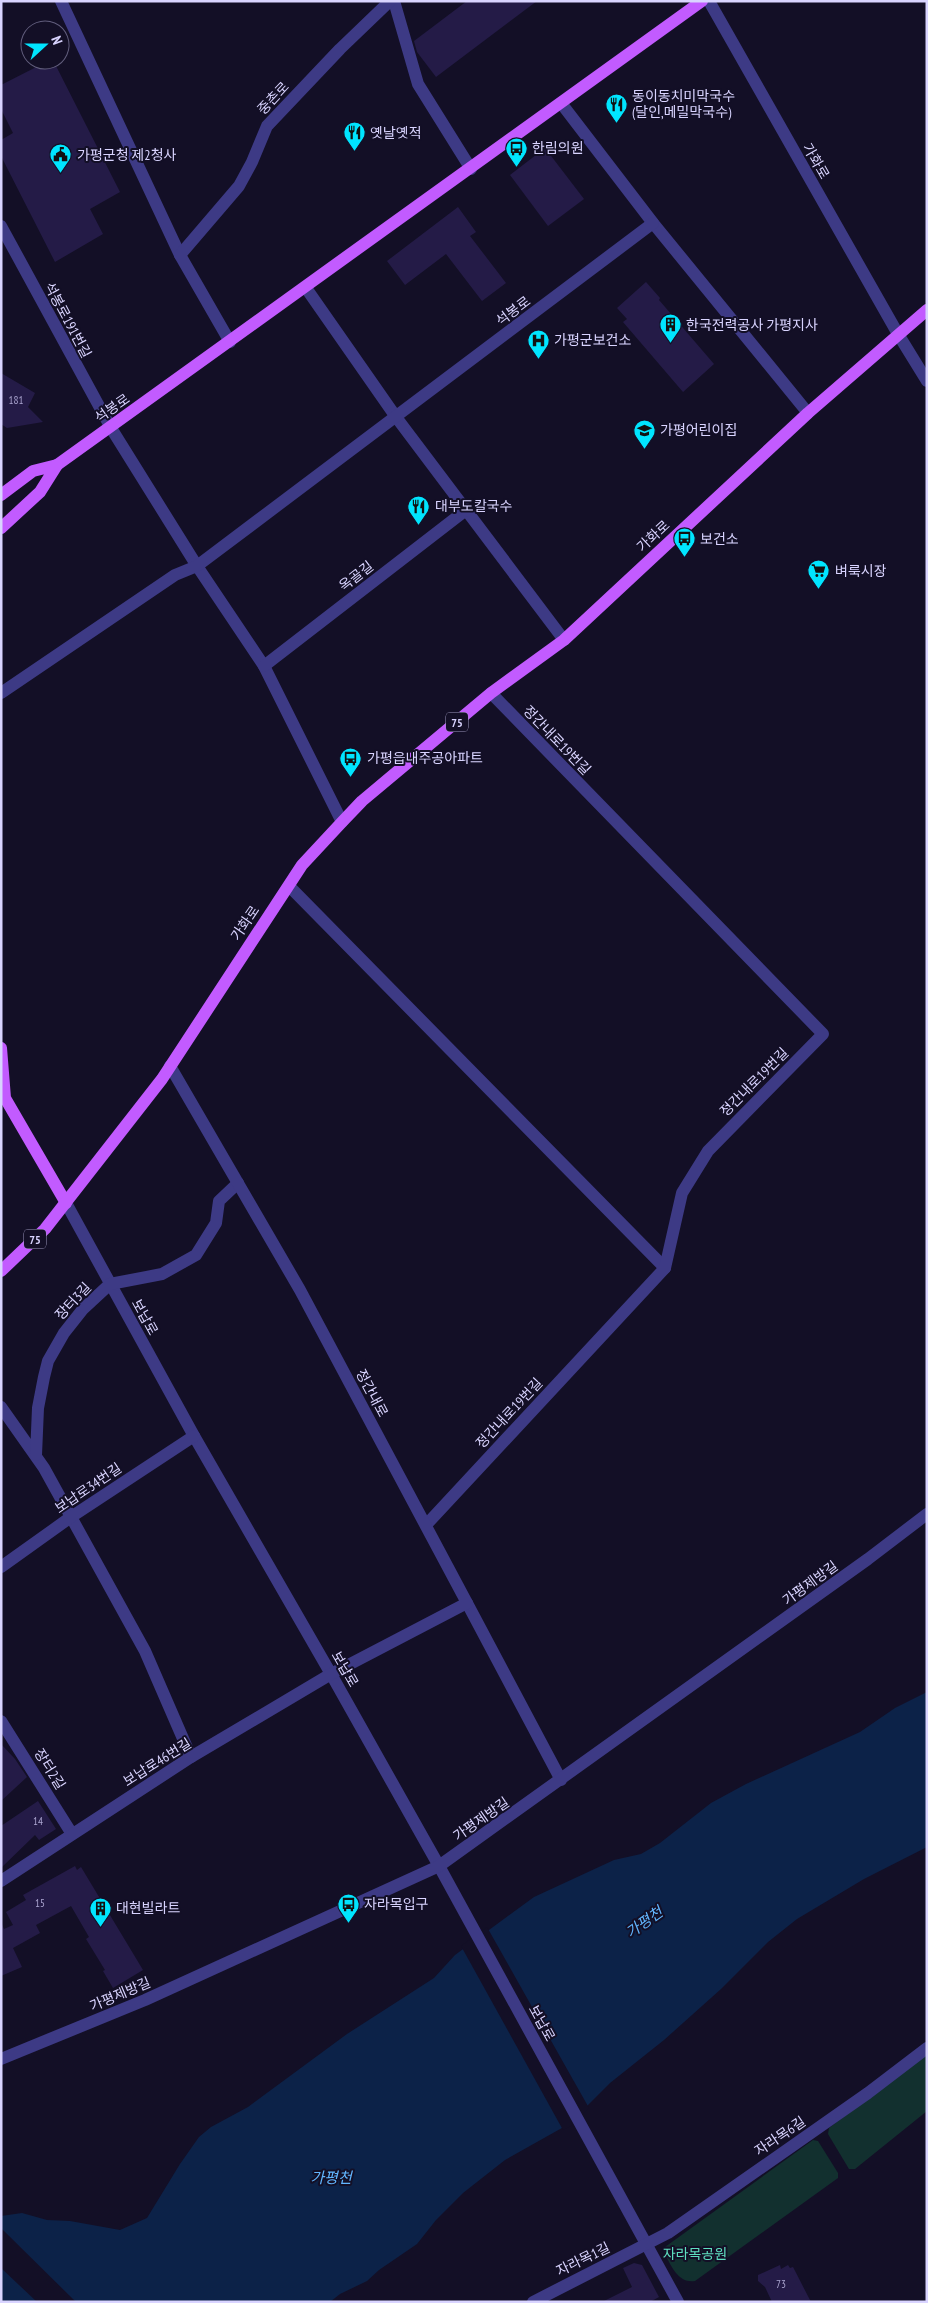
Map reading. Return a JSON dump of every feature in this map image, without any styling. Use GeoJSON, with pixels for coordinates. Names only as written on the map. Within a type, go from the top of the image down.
{"type":"FeatureCollection","features":[{"type":"Feature","properties":{"kind":"main road","name":"석봉로"},"geometry":{"type":"LineString","coordinates":[[57,465],[306,288],[702,1]]}},
{"type":"Feature","properties":{"kind":"main road","name":"가화로"},"geometry":{"type":"LineString","coordinates":[[1,1271],[46,1229],[66,1204],[170,1066],[302,865],[342,822],[362,802],[491,694],[564,640],[808,413],[927,310]]}},
{"type":"Feature","properties":{"kind":"main road"},"geometry":{"type":"LineString","coordinates":[[1,495],[33,471],[57,465]]}},
{"type":"Feature","properties":{"kind":"main road"},"geometry":{"type":"LineString","coordinates":[[1,528],[40,492],[57,465]]}},
{"type":"Feature","properties":{"kind":"main road","name":"보납로"},"geometry":{"type":"LineString","coordinates":[[1,1048],[5,1098],[66,1204]]}},
{"type":"Feature","properties":{"kind":"street"},"geometry":{"type":"LineString","coordinates":[[61,1],[180,255],[230,342]]}},
{"type":"Feature","properties":{"kind":"street","name":"중촌로"},"geometry":{"type":"LineString","coordinates":[[180,255],[239,186],[252,162],[267,126],[340,49],[390,1]]}},
{"type":"Feature","properties":{"kind":"street"},"geometry":{"type":"LineString","coordinates":[[394,1],[418,84],[471,169]]}},
{"type":"Feature","properties":{"kind":"street","name":"가화로"},"geometry":{"type":"LineString","coordinates":[[709,1],[898,334]]}},
{"type":"Feature","properties":{"kind":"street"},"geometry":{"type":"LineString","coordinates":[[561,103],[653,223],[808,413]]}},
{"type":"Feature","properties":{"kind":"street","name":"석봉로"},"geometry":{"type":"LineString","coordinates":[[396,417],[653,223]]}},
{"type":"Feature","properties":{"kind":"street","name":"석봉로191번길"},"geometry":{"type":"LineString","coordinates":[[1,226],[111,428]]}},
{"type":"Feature","properties":{"kind":"street"},"geometry":{"type":"LineString","coordinates":[[306,288],[396,417],[564,640]]}},
{"type":"Feature","properties":{"kind":"street"},"geometry":{"type":"LineString","coordinates":[[898,334],[927,381]]}},
{"type":"Feature","properties":{"kind":"street"},"geometry":{"type":"LineString","coordinates":[[1,693],[175,575],[197,566],[396,417]]}},
{"type":"Feature","properties":{"kind":"street"},"geometry":{"type":"LineString","coordinates":[[111,428],[197,566],[264,666],[342,822]]}},
{"type":"Feature","properties":{"kind":"street","name":"옥골길"},"geometry":{"type":"LineString","coordinates":[[264,666],[466,510]]}},
{"type":"Feature","properties":{"kind":"street","name":"정간내로19번길"},"geometry":{"type":"LineString","coordinates":[[426,1526],[665,1268],[682,1193],[708,1150],[823,1034],[491,694]]}},
{"type":"Feature","properties":{"kind":"street"},"geometry":{"type":"LineString","coordinates":[[289,886],[665,1268]]}},
{"type":"Feature","properties":{"kind":"street","name":"정간내로"},"geometry":{"type":"LineString","coordinates":[[170,1066],[300,1290],[561,1780]]}},
{"type":"Feature","properties":{"kind":"street","name":"장터3길"},"geometry":{"type":"LineString","coordinates":[[36,1454],[38,1408],[48,1362],[64,1333],[84,1309],[110,1284],[162,1274],[196,1255],[216,1222],[219,1201],[238,1183]]}},
{"type":"Feature","properties":{"kind":"street","name":"보납로"},"geometry":{"type":"LineString","coordinates":[[66,1204],[194,1436],[439,1866],[637,2223],[678,2302]]}},
{"type":"Feature","properties":{"kind":"street"},"geometry":{"type":"LineString","coordinates":[[1,1407],[36,1454],[71,1517],[144,1651],[192,1757]]}},
{"type":"Feature","properties":{"kind":"street","name":"보납로34번길"},"geometry":{"type":"LineString","coordinates":[[1,1567],[71,1517],[194,1436]]}},
{"type":"Feature","properties":{"kind":"street","name":"가평제방길"},"geometry":{"type":"LineString","coordinates":[[1,2059],[145,2000],[439,1866],[868,1559],[927,1514]]}},
{"type":"Feature","properties":{"kind":"street"},"geometry":{"type":"LineString","coordinates":[[331,1674],[467,1603]]}},
{"type":"Feature","properties":{"kind":"street","name":"보납로46번길"},"geometry":{"type":"LineString","coordinates":[[1,1881],[192,1757],[331,1674]]}},
{"type":"Feature","properties":{"kind":"street","name":"장터2길"},"geometry":{"type":"LineString","coordinates":[[1,1721],[72,1834]]}},
{"type":"Feature","properties":{"kind":"street","name":"자라목6길"},"geometry":{"type":"LineString","coordinates":[[648,2245],[818,2129],[927,2048]]}},
{"type":"Feature","properties":{"kind":"street","name":"자라목1길"},"geometry":{"type":"LineString","coordinates":[[533,2302],[599,2267],[648,2245]]}},
{"type":"Feature","properties":{"kind":"green space"},"geometry":{"type":"Polygon","coordinates":[[[927,2054],[927,2111],[855,2169],[849,2169],[828,2134],[829,2128],[927,2054]]]}},
{"type":"Feature","properties":{"kind":"green space","name":"자라목공원"},"geometry":{"type":"Polygon","coordinates":[[[813,2140],[818,2141],[838,2173],[838,2178],[695,2281],[683,2279],[675,2272],[663,2250],[665,2247],[813,2140]]]}},
{"type":"Feature","properties":{"kind":"water","name":"가평천"},"geometry":{"type":"Polygon","coordinates":[[[927,1692],[927,1847],[864,1879],[797,1919],[768,1942],[721,1989],[664,2040],[610,2083],[569,2124],[505,2160],[463,2193],[436,2220],[417,2244],[379,2270],[367,2281],[340,2294],[330,2302],[1,2302],[1,2216],[22,2213],[47,2220],[70,2221],[120,2230],[147,2218],[180,2164],[199,2137],[211,2127],[248,2107],[347,2034],[434,1978],[455,1955],[534,1897],[614,1860],[641,1854],[660,1843],[711,1803],[746,1784],[860,1732],[895,1708],[927,1692]]]}},
{"type":"Feature","properties":{"kind":"pier"},"geometry":{"type":"Polygon","coordinates":[[[487,1927],[589,2108],[571,2126],[563,2130],[461,1946],[487,1927]]]}},
{"type":"Feature","properties":{"kind":"pier"},"geometry":{"type":"Polygon","coordinates":[[[1,2228],[76,2302],[37,2302],[1,2268],[1,2228]]]}},
{"type":"Feature","properties":{"kind":"building"},"geometry":{"type":"Polygon","coordinates":[[[467,1],[537,1],[436,77],[417,52],[414,41],[467,1]]]}},
{"type":"Feature","properties":{"kind":"building","name":"가평군청 제2청사"},"geometry":{"type":"Polygon","coordinates":[[[30,70],[58,70],[120,192],[90,209],[103,234],[55,262],[1,156],[1,140],[13,133],[1,109],[1,85],[30,70]]]}},
{"type":"Feature","properties":{"kind":"building"},"geometry":{"type":"Polygon","coordinates":[[[545,148],[584,199],[548,226],[510,175],[545,148]]]}},
{"type":"Feature","properties":{"kind":"building"},"geometry":{"type":"Polygon","coordinates":[[[458,207],[476,232],[470,236],[506,283],[482,301],[446,254],[405,285],[387,261],[458,207]]]}},
{"type":"Feature","properties":{"kind":"building","name":"한국전력공사 가평지사"},"geometry":{"type":"Polygon","coordinates":[[[646,282],[714,364],[683,392],[623,322],[627,319],[617,308],[646,282]]]}},
{"type":"Feature","properties":{"kind":"building"},"geometry":{"type":"Polygon","coordinates":[[[1,373],[35,393],[28,407],[43,422],[7,428],[1,424],[1,373]]]}},
{"type":"Feature","properties":{"kind":"building"},"geometry":{"type":"Polygon","coordinates":[[[1,1744],[15,1759],[27,1777],[1,1801],[1,1744]]]}},
{"type":"Feature","properties":{"kind":"building"},"geometry":{"type":"Polygon","coordinates":[[[38,1801],[56,1829],[39,1840],[35,1835],[1,1868],[1,1826],[38,1801]]]}},
{"type":"Feature","properties":{"kind":"building"},"geometry":{"type":"Polygon","coordinates":[[[75,1866],[77,1870],[81,1867],[143,1970],[113,1988],[103,1971],[105,1970],[86,1939],[89,1937],[71,1906],[36,1925],[40,1933],[13,1948],[22,1967],[1,1976],[1,1922],[4,1929],[13,1925],[6,1912],[26,1900],[23,1895],[75,1866]]]}},
{"type":"Feature","properties":{"kind":"building"},"geometry":{"type":"Polygon","coordinates":[[[634,2263],[642,2265],[659,2297],[650,2302],[602,2302],[632,2287],[623,2268],[634,2263]]]}},
{"type":"Feature","properties":{"kind":"building"},"geometry":{"type":"Polygon","coordinates":[[[780,2265],[781,2269],[788,2265],[790,2268],[793,2267],[811,2302],[772,2302],[765,2287],[758,2281],[758,2275],[780,2265]]]}},
{"type":"Feature","properties":{"kind":"place","name":"동이동치미막국수 (달인,메밀막국수)"},"geometry":{"type":"Point","coordinates":[616,123]}},
{"type":"Feature","properties":{"kind":"place","name":"옛날옛적"},"geometry":{"type":"Point","coordinates":[354,152]}},
{"type":"Feature","properties":{"kind":"place","name":"한림의원"},"geometry":{"type":"Point","coordinates":[516,167]}},
{"type":"Feature","properties":{"kind":"place","name":"가평군청 제2청사"},"geometry":{"type":"Point","coordinates":[61,174]}},
{"type":"Feature","properties":{"kind":"place","name":"한국전력공사 가평지사"},"geometry":{"type":"Point","coordinates":[670,344]}},
{"type":"Feature","properties":{"kind":"place","name":"가평군보건소"},"geometry":{"type":"Point","coordinates":[538,359]}},
{"type":"Feature","properties":{"kind":"place","name":"가평어린이집"},"geometry":{"type":"Point","coordinates":[644,449]}},
{"type":"Feature","properties":{"kind":"place","name":"대부도칼국수"},"geometry":{"type":"Point","coordinates":[419,525]}},
{"type":"Feature","properties":{"kind":"place","name":"보건소"},"geometry":{"type":"Point","coordinates":[684,558]}},
{"type":"Feature","properties":{"kind":"place","name":"벼룩시장"},"geometry":{"type":"Point","coordinates":[819,590]}},
{"type":"Feature","properties":{"kind":"place","name":"가평읍내주공아파트"},"geometry":{"type":"Point","coordinates":[351,777]}},
{"type":"Feature","properties":{"kind":"place","name":"자라목입구"},"geometry":{"type":"Point","coordinates":[348,1923]}},
{"type":"Feature","properties":{"kind":"place","name":"대현빌라트"},"geometry":{"type":"Point","coordinates":[100,1927]}}]}
